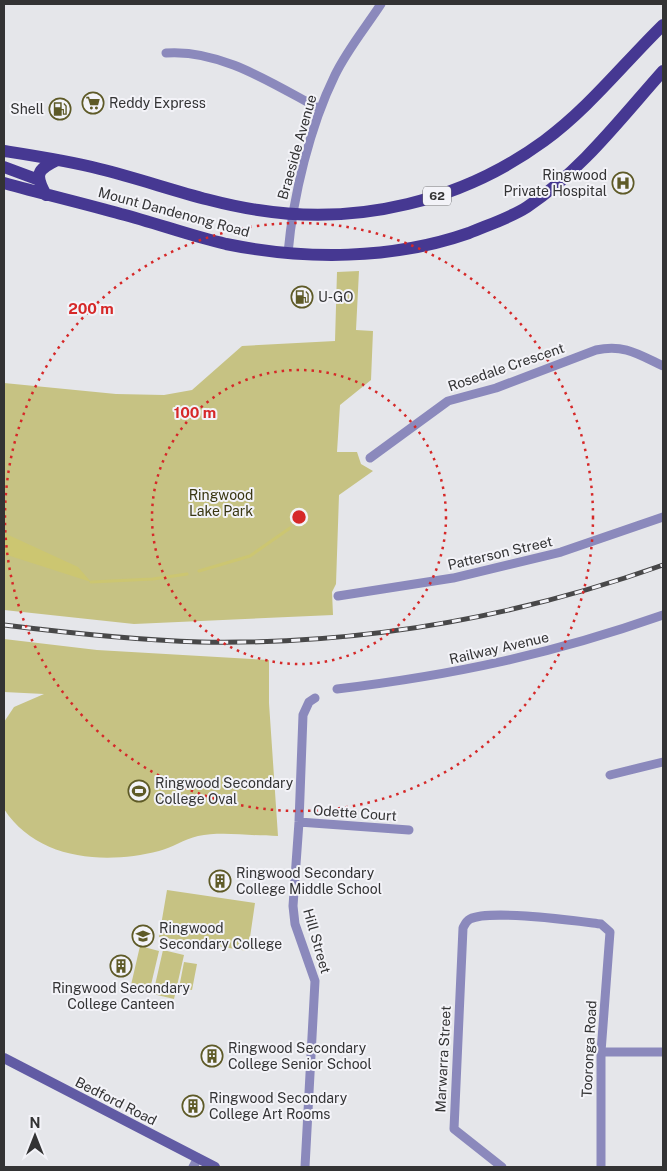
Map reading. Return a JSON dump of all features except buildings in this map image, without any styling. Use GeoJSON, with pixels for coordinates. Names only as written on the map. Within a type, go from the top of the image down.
{"type":"FeatureCollection","features":[{"type":"Feature","properties":{"kind":"main road","name":"Mount Dandenong Road"},"geometry":{"type":"LineString","coordinates":[[4,151],[100,169],[216,202],[291,214],[340,214],[411,204],[468,185],[498,170],[545,140],[588,104],[663,25]]}},
{"type":"Feature","properties":{"kind":"main road","name":"Mount Dandenong Road"},"geometry":{"type":"LineString","coordinates":[[4,183],[225,243],[288,252],[374,253],[438,244],[517,212],[568,175],[663,71]]}},
{"type":"Feature","properties":{"kind":"main road"},"geometry":{"type":"LineString","coordinates":[[46,195],[39,180],[42,169],[57,160]]}},
{"type":"Feature","properties":{"kind":"main road"},"geometry":{"type":"LineString","coordinates":[[4,168],[39,180]]}},
{"type":"Feature","properties":{"kind":"main road","name":"Bedford Road"},"geometry":{"type":"LineString","coordinates":[[4,1058],[195,1163],[215,1167]]}},
{"type":"Feature","properties":{"kind":"street","name":"Braeside Avenue"},"geometry":{"type":"LineString","coordinates":[[288,252],[291,214],[320,109],[336,73],[381,4]]}},
{"type":"Feature","properties":{"kind":"street"},"geometry":{"type":"LineString","coordinates":[[166,53],[191,53],[246,70],[320,109]]}},
{"type":"Feature","properties":{"kind":"street","name":"Rosedale Crescent"},"geometry":{"type":"LineString","coordinates":[[370,458],[448,400],[496,388],[596,350],[611,347],[629,349],[663,366]]}},
{"type":"Feature","properties":{"kind":"street","name":"Patterson Street"},"geometry":{"type":"LineString","coordinates":[[338,596],[453,578],[552,555],[663,517]]}},
{"type":"Feature","properties":{"kind":"street","name":"Railway Avenue"},"geometry":{"type":"LineString","coordinates":[[337,688],[426,678],[495,665],[610,634],[663,615]]}},
{"type":"Feature","properties":{"kind":"street","name":"Hill Street"},"geometry":{"type":"LineString","coordinates":[[305,1167],[315,995],[312,970],[295,924],[293,906],[304,715],[309,702],[315,698]]}},
{"type":"Feature","properties":{"kind":"street"},"geometry":{"type":"LineString","coordinates":[[610,775],[663,762]]}},
{"type":"Feature","properties":{"kind":"street","name":"Odette Court"},"geometry":{"type":"LineString","coordinates":[[299,822],[409,830]]}},
{"type":"Feature","properties":{"kind":"street","name":"Marwarra Street"},"geometry":{"type":"LineString","coordinates":[[502,1167],[454,1129],[464,928],[467,921],[474,918],[517,916],[601,924],[610,932]]}},
{"type":"Feature","properties":{"kind":"street","name":"Tooronga Road"},"geometry":{"type":"LineString","coordinates":[[601,1167],[600,1052],[610,932]]}},
{"type":"Feature","properties":{"kind":"street"},"geometry":{"type":"LineString","coordinates":[[600,1052],[663,1052]]}},
{"type":"Feature","properties":{"kind":"green space","name":"Ringwood Lake Park"},"geometry":{"type":"Polygon","coordinates":[[[359,271],[356,330],[373,331],[371,380],[340,405],[337,452],[357,452],[361,464],[373,471],[339,495],[336,584],[332,592],[333,615],[134,624],[4,610],[4,383],[116,394],[164,395],[192,390],[242,346],[335,341],[337,272],[359,271]]]}},
{"type":"Feature","properties":{"kind":"green space","name":"Ringwood Secondary College Oval"},"geometry":{"type":"Polygon","coordinates":[[[4,639],[97,650],[269,660],[269,703],[278,836],[207,835],[193,837],[159,851],[117,858],[74,854],[53,848],[35,839],[18,826],[4,809],[4,722],[14,707],[44,694],[4,692],[4,639]]]}},
{"type":"Feature","properties":{"kind":"green space"},"geometry":{"type":"Polygon","coordinates":[[[167,890],[255,903],[248,951],[159,937],[167,890]]]}},
{"type":"Feature","properties":{"kind":"green space"},"geometry":{"type":"Polygon","coordinates":[[[140,946],[159,951],[150,989],[131,985],[140,946]]]}},
{"type":"Feature","properties":{"kind":"green space"},"geometry":{"type":"Polygon","coordinates":[[[163,950],[184,955],[174,999],[153,994],[163,950]]]}},
{"type":"Feature","properties":{"kind":"green space"},"geometry":{"type":"Polygon","coordinates":[[[184,962],[197,964],[192,990],[179,988],[184,962]]]}},
{"type":"Feature","properties":{"kind":"shaded area"},"geometry":{"type":"Polygon","coordinates":[[[4,533],[78,567],[91,582],[4,554],[4,533]]]}},
{"type":"Feature","properties":{"kind":"waterway"},"geometry":{"type":"LineString","coordinates":[[199,571],[250,556],[290,528]]}},
{"type":"Feature","properties":{"kind":"waterway"},"geometry":{"type":"LineString","coordinates":[[91,582],[153,579],[187,574]]}},
{"type":"Feature","properties":{"kind":"railway"},"geometry":{"type":"LineString","coordinates":[[4,625],[102,636],[175,641],[259,642],[318,639],[377,633],[493,613],[607,584],[663,565]]}},
{"type":"Feature","properties":{"kind":"place","name":"Reddy Express"},"geometry":{"type":"Point","coordinates":[93,103]}},
{"type":"Feature","properties":{"kind":"place","name":"Shell"},"geometry":{"type":"Point","coordinates":[60,109]}},
{"type":"Feature","properties":{"kind":"place","name":"Ringwood Private Hospital"},"geometry":{"type":"Point","coordinates":[623,183]}},
{"type":"Feature","properties":{"kind":"place","name":"U-GO"},"geometry":{"type":"Point","coordinates":[302,297]}},
{"type":"Feature","properties":{"kind":"place","name":"Ringwood Secondary College Oval"},"geometry":{"type":"Point","coordinates":[139,791]}},
{"type":"Feature","properties":{"kind":"place","name":"Ringwood Secondary College Middle School"},"geometry":{"type":"Point","coordinates":[220,881]}},
{"type":"Feature","properties":{"kind":"place","name":"Ringwood Secondary College"},"geometry":{"type":"Point","coordinates":[143,936]}},
{"type":"Feature","properties":{"kind":"place","name":"Ringwood Secondary College Canteen"},"geometry":{"type":"Point","coordinates":[121,966]}},
{"type":"Feature","properties":{"kind":"place","name":"Ringwood Secondary College Senior School"},"geometry":{"type":"Point","coordinates":[212,1056]}},
{"type":"Feature","properties":{"kind":"place","name":"Ringwood Secondary College Art Rooms"},"geometry":{"type":"Point","coordinates":[193,1106]}}]}
